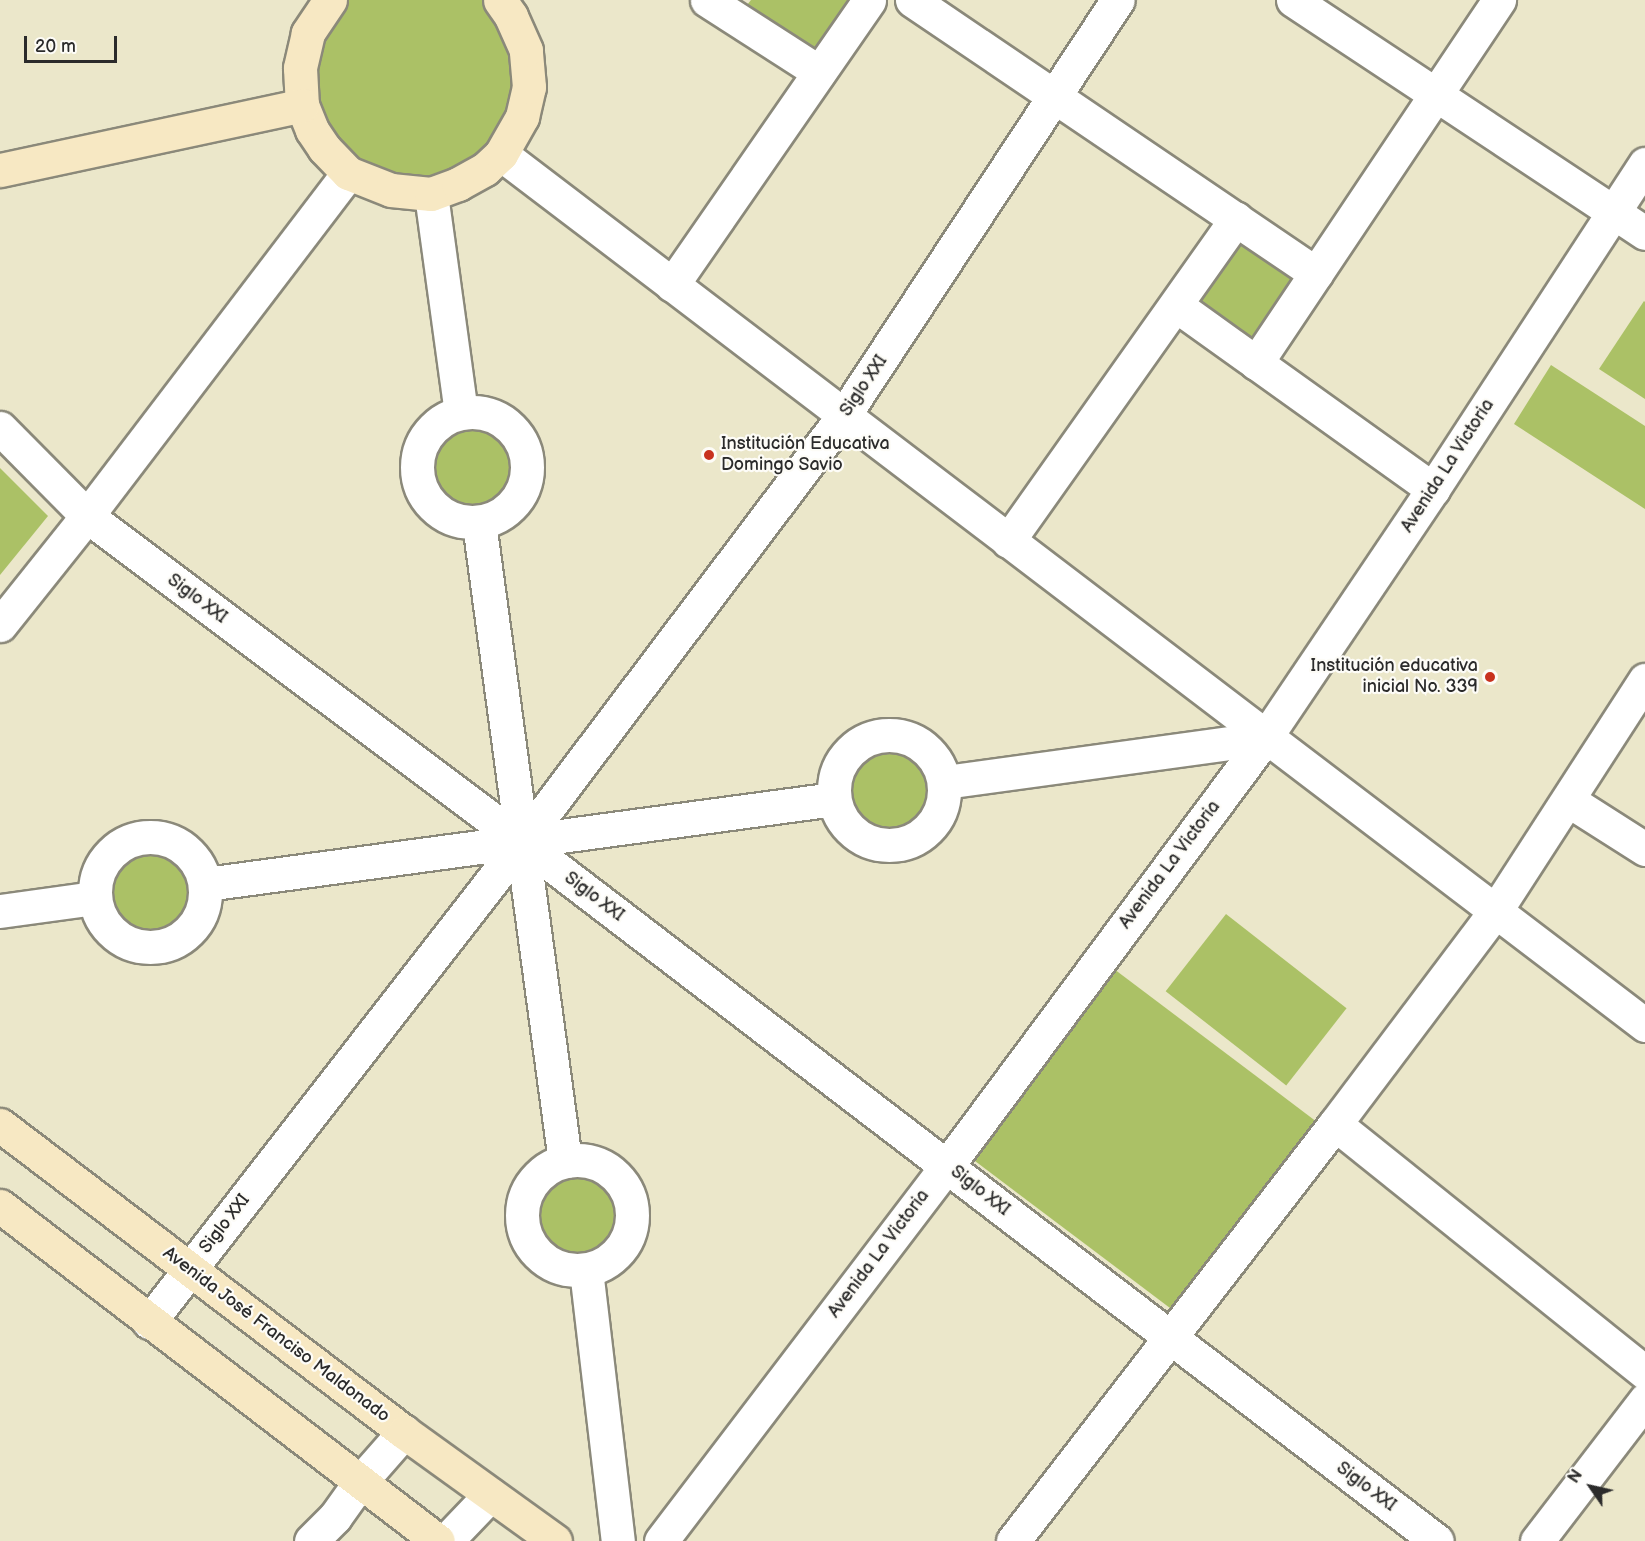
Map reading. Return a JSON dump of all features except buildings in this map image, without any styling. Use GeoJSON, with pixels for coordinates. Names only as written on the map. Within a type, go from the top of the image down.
{"type":"FeatureCollection","features":[{"type":"Feature","properties":{"kind":"street"},"geometry":{"type":"LineString","coordinates":[[330,0],[308,33],[300,68],[302,105],[312,130],[324,148],[348,173],[391,190],[431,194],[458,184],[485,169],[501,154],[522,117],[529,87],[526,50],[511,15],[500,0]]}},
{"type":"Feature","properties":{"kind":"street"},"geometry":{"type":"LineString","coordinates":[[672,285],[869,0]]}},
{"type":"Feature","properties":{"kind":"street"},"geometry":{"type":"LineString","coordinates":[[912,0],[1316,274]]}},
{"type":"Feature","properties":{"kind":"street","name":"Siglo XXI"},"geometry":{"type":"LineString","coordinates":[[149,1322],[522,842],[844,415],[1118,0]]}},
{"type":"Feature","properties":{"kind":"street"},"geometry":{"type":"LineString","coordinates":[[1293,0],[1645,233]]}},
{"type":"Feature","properties":{"kind":"street"},"geometry":{"type":"LineString","coordinates":[[1256,363],[1499,0]]}},
{"type":"Feature","properties":{"kind":"street"},"geometry":{"type":"LineString","coordinates":[[723,4],[819,72]]}},
{"type":"Feature","properties":{"kind":"street"},"geometry":{"type":"LineString","coordinates":[[0,170],[302,105]]}},
{"type":"Feature","properties":{"kind":"street"},"geometry":{"type":"LineString","coordinates":[[501,154],[1265,738],[1496,910],[1645,1025]]}},
{"type":"Feature","properties":{"kind":"street","name":"Avenida La Victoria"},"geometry":{"type":"LineString","coordinates":[[661,1541],[947,1166],[1265,738],[1433,489],[1645,164]]}},
{"type":"Feature","properties":{"kind":"street"},"geometry":{"type":"LineString","coordinates":[[0,625],[87,516],[348,173]]}},
{"type":"Feature","properties":{"kind":"street"},"geometry":{"type":"LineString","coordinates":[[431,194],[461,413]]}},
{"type":"Feature","properties":{"kind":"street"},"geometry":{"type":"LineString","coordinates":[[1008,541],[1177,306],[1236,219]]}},
{"type":"Feature","properties":{"kind":"street"},"geometry":{"type":"LineString","coordinates":[[1177,306],[1433,489]]}},
{"type":"Feature","properties":{"kind":"street"},"geometry":{"type":"LineString","coordinates":[[476,411],[490,414],[504,422],[519,437],[527,457],[526,480],[517,500],[494,519],[479,523],[449,518],[436,510],[426,498],[418,477],[418,453],[424,439],[434,427],[447,418],[476,411]]}},
{"type":"Feature","properties":{"kind":"street","name":"Siglo XXI"},"geometry":{"type":"LineString","coordinates":[[0,428],[87,516],[522,842],[1437,1541]]}},
{"type":"Feature","properties":{"kind":"street"},"geometry":{"type":"LineString","coordinates":[[479,523],[565,1161]]}},
{"type":"Feature","properties":{"kind":"street"},"geometry":{"type":"LineString","coordinates":[[1012,1541],[1335,1124],[1496,910],[1645,680]]}},
{"type":"Feature","properties":{"kind":"street"},"geometry":{"type":"LineString","coordinates":[[890,735],[905,737],[926,748],[940,767],[945,782],[941,811],[933,824],[923,834],[897,845],[869,842],[856,835],[846,825],[834,799],[834,783],[847,754],[859,743],[890,735]]}},
{"type":"Feature","properties":{"kind":"street"},"geometry":{"type":"LineString","coordinates":[[945,782],[1265,738]]}},
{"type":"Feature","properties":{"kind":"street"},"geometry":{"type":"LineString","coordinates":[[206,884],[834,799]]}},
{"type":"Feature","properties":{"kind":"street"},"geometry":{"type":"LineString","coordinates":[[1568,800],[1645,849]]}},
{"type":"Feature","properties":{"kind":"street"},"geometry":{"type":"LineString","coordinates":[[152,836],[182,846],[201,870],[206,884],[206,899],[194,926],[184,937],[157,948],[135,945],[115,936],[105,925],[95,898],[96,882],[109,854],[122,844],[136,838],[152,836]]}},
{"type":"Feature","properties":{"kind":"street"},"geometry":{"type":"LineString","coordinates":[[0,911],[95,898]]}},
{"type":"Feature","properties":{"kind":"street"},"geometry":{"type":"LineString","coordinates":[[1335,1124],[1645,1372]]}},
{"type":"Feature","properties":{"kind":"street","name":"Avenida José Franciso Maldonado"},"geometry":{"type":"LineString","coordinates":[[0,1125],[404,1432],[555,1541]]}},
{"type":"Feature","properties":{"kind":"street"},"geometry":{"type":"LineString","coordinates":[[580,1160],[608,1169],[619,1178],[631,1205],[632,1219],[622,1247],[600,1266],[586,1270],[570,1271],[555,1267],[542,1259],[531,1247],[524,1234],[521,1218],[528,1188],[538,1175],[550,1166],[565,1161],[580,1160]]}},
{"type":"Feature","properties":{"kind":"street"},"geometry":{"type":"LineString","coordinates":[[0,1206],[438,1541]]}},
{"type":"Feature","properties":{"kind":"street"},"geometry":{"type":"LineString","coordinates":[[586,1270],[618,1541]]}},
{"type":"Feature","properties":{"kind":"street"},"geometry":{"type":"LineString","coordinates":[[1537,1541],[1645,1400]]}},
{"type":"Feature","properties":{"kind":"street"},"geometry":{"type":"LineString","coordinates":[[312,1541],[335,1517],[360,1482],[404,1432]]}},
{"type":"Feature","properties":{"kind":"street"},"geometry":{"type":"LineString","coordinates":[[446,1541],[490,1495]]}},
{"type":"Feature","properties":{"kind":"street"},"geometry":{"type":"LineString","coordinates":[[312,1541],[328,1541]]}},
{"type":"Feature","properties":{"kind":"green space"},"geometry":{"type":"Polygon","coordinates":[[[349,0],[483,0],[500,16],[514,48],[518,85],[500,133],[475,160],[433,177],[395,177],[356,161],[327,131],[314,94],[313,61],[321,36],[338,8],[349,0]]]}},
{"type":"Feature","properties":{"kind":"green space"},"geometry":{"type":"Polygon","coordinates":[[[751,0],[853,0],[817,53],[747,5],[751,0]]]}},
{"type":"Feature","properties":{"kind":"green space"},"geometry":{"type":"Polygon","coordinates":[[[1237,231],[1306,276],[1259,348],[1190,303],[1237,231]]]}},
{"type":"Feature","properties":{"kind":"green space"},"geometry":{"type":"Polygon","coordinates":[[[1645,302],[1645,399],[1599,369],[1645,302]]]}},
{"type":"Feature","properties":{"kind":"green space"},"geometry":{"type":"Polygon","coordinates":[[[1551,365],[1645,426],[1645,509],[1514,424],[1551,365]]]}},
{"type":"Feature","properties":{"kind":"green space"},"geometry":{"type":"Polygon","coordinates":[[[472,422],[488,425],[502,434],[511,448],[514,464],[511,480],[502,494],[488,503],[472,506],[456,503],[442,494],[433,480],[430,464],[433,448],[442,434],[456,425],[472,422]]]}},
{"type":"Feature","properties":{"kind":"green space"},"geometry":{"type":"Polygon","coordinates":[[[0,468],[48,516],[0,575],[0,468]]]}},
{"type":"Feature","properties":{"kind":"green space"},"geometry":{"type":"Polygon","coordinates":[[[889,746],[905,749],[919,758],[928,772],[931,788],[928,804],[919,818],[905,827],[889,830],[873,827],[859,818],[850,804],[847,788],[850,772],[859,758],[873,749],[889,746]]]}},
{"type":"Feature","properties":{"kind":"green space"},"geometry":{"type":"Polygon","coordinates":[[[150,851],[166,854],[180,863],[189,877],[192,893],[189,909],[180,923],[166,932],[150,935],[134,932],[120,923],[111,909],[108,893],[111,877],[120,863],[134,854],[150,851]]]}},
{"type":"Feature","properties":{"kind":"green space"},"geometry":{"type":"Polygon","coordinates":[[[1226,914],[1347,1008],[1286,1085],[1166,991],[1226,914]]]}},
{"type":"Feature","properties":{"kind":"green space"},"geometry":{"type":"Polygon","coordinates":[[[1114,969],[1319,1124],[1177,1313],[971,1158],[1114,969]]]}},
{"type":"Feature","properties":{"kind":"green space"},"geometry":{"type":"Polygon","coordinates":[[[576,1170],[592,1173],[606,1182],[615,1196],[618,1212],[615,1228],[606,1242],[592,1251],[576,1254],[560,1251],[546,1242],[537,1228],[534,1212],[537,1196],[546,1182],[560,1173],[576,1170]]]}},
{"type":"Feature","properties":{"kind":"place","name":"Institución Educativa Domingo Savio"},"geometry":{"type":"Point","coordinates":[709,455]}},
{"type":"Feature","properties":{"kind":"place","name":"Institución educativa inicial No. 339"},"geometry":{"type":"Point","coordinates":[1490,677]}}]}
